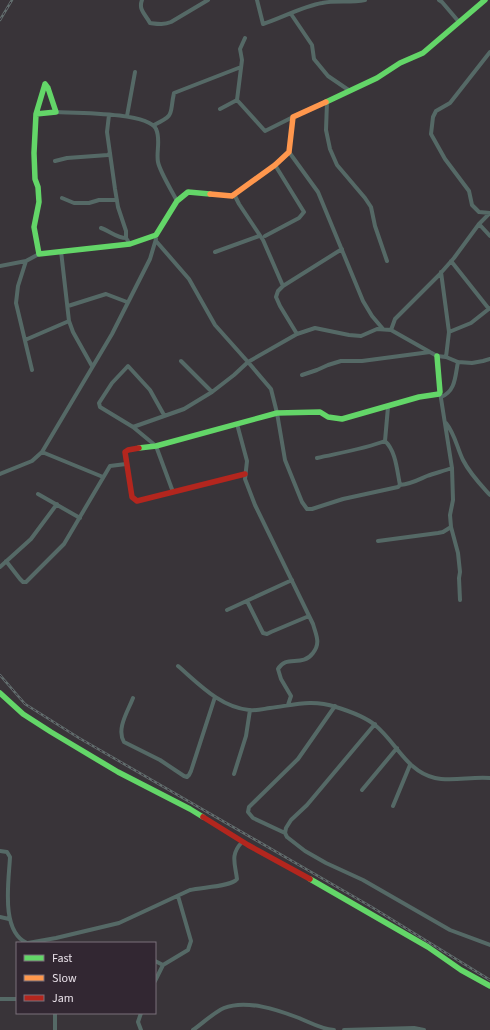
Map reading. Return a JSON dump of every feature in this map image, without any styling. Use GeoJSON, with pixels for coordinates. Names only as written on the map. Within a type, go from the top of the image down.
{"type":"FeatureCollection","features":[{"type":"Feature","properties":{"kind":"street"},"geometry":{"type":"LineString","coordinates":[[142,0],[140,5],[141,11],[147,16],[150,23],[167,24],[208,0]]}},
{"type":"Feature","properties":{"kind":"street"},"geometry":{"type":"LineString","coordinates":[[257,0],[263,24],[311,5],[365,0]]}},
{"type":"Feature","properties":{"kind":"street"},"geometry":{"type":"LineString","coordinates":[[439,0],[459,22]]}},
{"type":"Feature","properties":{"kind":"street"},"geometry":{"type":"LineString","coordinates":[[245,38],[240,49],[242,60],[237,100],[265,131],[377,78],[400,63],[423,53],[485,0]]}},
{"type":"Feature","properties":{"kind":"street"},"geometry":{"type":"LineString","coordinates":[[291,14],[312,45],[314,60],[328,76],[350,91]]}},
{"type":"Feature","properties":{"kind":"street"},"geometry":{"type":"LineString","coordinates":[[490,52],[450,103],[436,111],[433,117],[431,134],[445,159],[469,191],[472,205],[479,212],[490,213]]}},
{"type":"Feature","properties":{"kind":"street"},"geometry":{"type":"LineString","coordinates":[[154,125],[166,119],[171,113],[174,93],[240,67]]}},
{"type":"Feature","properties":{"kind":"street"},"geometry":{"type":"LineString","coordinates":[[127,116],[135,72]]}},
{"type":"Feature","properties":{"kind":"street"},"geometry":{"type":"LineString","coordinates":[[39,254],[34,227],[39,202],[38,187],[35,179],[34,160],[36,114],[45,84],[48,88],[56,112]]}},
{"type":"Feature","properties":{"kind":"street"},"geometry":{"type":"LineString","coordinates":[[220,109],[237,100]]}},
{"type":"Feature","properties":{"kind":"street"},"geometry":{"type":"LineString","coordinates":[[327,102],[326,130],[330,148],[337,165],[371,207],[375,226],[387,261]]}},
{"type":"Feature","properties":{"kind":"street"},"geometry":{"type":"LineString","coordinates":[[36,114],[56,112],[127,116],[147,121],[154,125],[157,131],[158,164],[177,201]]}},
{"type":"Feature","properties":{"kind":"street"},"geometry":{"type":"LineString","coordinates":[[109,115],[107,132],[117,200],[128,241]]}},
{"type":"Feature","properties":{"kind":"street"},"geometry":{"type":"LineString","coordinates":[[293,118],[289,152],[318,192],[363,301],[372,316],[383,328]]}},
{"type":"Feature","properties":{"kind":"street"},"geometry":{"type":"LineString","coordinates":[[0,474],[32,461],[42,452],[112,334],[150,259],[156,241],[156,235],[177,201],[188,192],[232,196],[275,165],[289,152]]}},
{"type":"Feature","properties":{"kind":"street"},"geometry":{"type":"LineString","coordinates":[[55,162],[67,158],[108,155],[110,153]]}},
{"type":"Feature","properties":{"kind":"street"},"geometry":{"type":"LineString","coordinates":[[265,236],[299,218],[304,212],[275,165]]}},
{"type":"Feature","properties":{"kind":"street"},"geometry":{"type":"LineString","coordinates":[[234,194],[259,236],[263,240],[283,286]]}},
{"type":"Feature","properties":{"kind":"street"},"geometry":{"type":"LineString","coordinates":[[62,198],[74,203],[89,203],[99,200],[117,200]]}},
{"type":"Feature","properties":{"kind":"street"},"geometry":{"type":"LineString","coordinates":[[391,330],[395,319],[451,262],[479,224],[490,213]]}},
{"type":"Feature","properties":{"kind":"street"},"geometry":{"type":"LineString","coordinates":[[479,224],[490,236]]}},
{"type":"Feature","properties":{"kind":"street"},"geometry":{"type":"LineString","coordinates":[[101,228],[128,241]]}},
{"type":"Feature","properties":{"kind":"street"},"geometry":{"type":"LineString","coordinates":[[0,266],[26,261],[39,254],[128,241],[141,241],[156,235]]}},
{"type":"Feature","properties":{"kind":"street"},"geometry":{"type":"LineString","coordinates":[[215,252],[259,236]]}},
{"type":"Feature","properties":{"kind":"street"},"geometry":{"type":"LineString","coordinates":[[156,241],[189,279],[215,325],[271,389],[286,460],[302,502],[307,509],[312,509],[343,499],[398,487],[400,485],[407,484],[452,468]]}},
{"type":"Feature","properties":{"kind":"street"},"geometry":{"type":"LineString","coordinates":[[297,334],[276,297],[278,291],[283,286],[342,249]]}},
{"type":"Feature","properties":{"kind":"street"},"geometry":{"type":"LineString","coordinates":[[61,251],[70,321],[77,339],[92,366]]}},
{"type":"Feature","properties":{"kind":"street"},"geometry":{"type":"LineString","coordinates":[[26,261],[18,286],[16,303],[32,370]]}},
{"type":"Feature","properties":{"kind":"street"},"geometry":{"type":"LineString","coordinates":[[449,332],[471,323],[489,309],[451,262]]}},
{"type":"Feature","properties":{"kind":"street"},"geometry":{"type":"LineString","coordinates":[[441,272],[449,332],[446,357]]}},
{"type":"Feature","properties":{"kind":"street"},"geometry":{"type":"LineString","coordinates":[[68,306],[106,294],[127,302]]}},
{"type":"Feature","properties":{"kind":"street"},"geometry":{"type":"LineString","coordinates":[[25,340],[70,321]]}},
{"type":"Feature","properties":{"kind":"street"},"geometry":{"type":"LineString","coordinates":[[133,427],[184,409],[212,392],[248,362],[297,334],[315,328],[348,335],[361,336],[383,328],[391,330],[437,356],[446,357],[458,362],[472,363],[483,362],[490,359]]}},
{"type":"Feature","properties":{"kind":"street"},"geometry":{"type":"LineString","coordinates":[[302,375],[317,370],[328,364],[341,361],[362,361],[430,352]]}},
{"type":"Feature","properties":{"kind":"street"},"geometry":{"type":"LineString","coordinates":[[437,356],[440,394],[452,468],[453,500],[450,515],[451,527],[458,553],[460,600]]}},
{"type":"Feature","properties":{"kind":"street"},"geometry":{"type":"LineString","coordinates":[[181,361],[212,392]]}},
{"type":"Feature","properties":{"kind":"street"},"geometry":{"type":"LineString","coordinates":[[245,474],[137,501],[132,497],[125,452],[128,450],[156,446],[277,413],[320,412],[328,417],[342,419],[419,397],[446,394],[452,390],[458,362]]}},
{"type":"Feature","properties":{"kind":"street"},"geometry":{"type":"LineString","coordinates":[[164,415],[150,390],[128,366],[112,382],[99,403],[100,407],[133,427],[156,446],[173,492]]}},
{"type":"Feature","properties":{"kind":"street"},"geometry":{"type":"LineString","coordinates":[[385,442],[388,406]]}},
{"type":"Feature","properties":{"kind":"street"},"geometry":{"type":"LineString","coordinates":[[445,421],[450,428],[462,459],[472,476],[490,495]]}},
{"type":"Feature","properties":{"kind":"street"},"geometry":{"type":"LineString","coordinates":[[237,424],[248,461],[245,479],[255,505],[309,616],[318,641],[318,647],[309,658],[304,661],[291,661],[282,664],[278,669],[281,679],[291,696],[288,705]]}},
{"type":"Feature","properties":{"kind":"street"},"geometry":{"type":"LineString","coordinates":[[385,442],[389,445],[395,461],[400,485]]}},
{"type":"Feature","properties":{"kind":"street"},"geometry":{"type":"LineString","coordinates":[[317,458],[385,442]]}},
{"type":"Feature","properties":{"kind":"street"},"geometry":{"type":"LineString","coordinates":[[42,452],[103,476]]}},
{"type":"Feature","properties":{"kind":"street"},"geometry":{"type":"LineString","coordinates":[[6,561],[20,580],[26,582],[64,544],[110,466],[126,464]]}},
{"type":"Feature","properties":{"kind":"street"},"geometry":{"type":"LineString","coordinates":[[38,494],[80,518]]}},
{"type":"Feature","properties":{"kind":"street"},"geometry":{"type":"LineString","coordinates":[[0,567],[31,539],[57,504]]}},
{"type":"Feature","properties":{"kind":"street"},"geometry":{"type":"LineString","coordinates":[[378,541],[438,533],[451,527]]}},
{"type":"Feature","properties":{"kind":"street"},"geometry":{"type":"LineString","coordinates":[[227,610],[292,580]]}},
{"type":"Feature","properties":{"kind":"street"},"geometry":{"type":"LineString","coordinates":[[247,601],[264,633],[267,634],[309,616]]}},
{"type":"Feature","properties":{"kind":"street"},"geometry":{"type":"LineString","coordinates":[[178,666],[215,697],[236,707],[250,710],[313,702],[335,706],[374,724],[397,748],[410,765],[419,772],[436,778],[490,778]]}},
{"type":"Feature","properties":{"kind":"street"},"geometry":{"type":"LineString","coordinates":[[0,693],[23,714],[51,732],[118,772],[190,809],[242,842],[348,900],[428,948],[461,970],[490,986]]}},
{"type":"Feature","properties":{"kind":"street"},"geometry":{"type":"LineString","coordinates":[[133,698],[121,728],[124,742],[160,760],[187,777],[192,771],[215,697]]}},
{"type":"Feature","properties":{"kind":"street"},"geometry":{"type":"LineString","coordinates":[[335,706],[298,760],[249,807],[248,812],[252,818],[285,833],[290,840],[305,851],[326,863],[363,880],[450,930],[490,945]]}},
{"type":"Feature","properties":{"kind":"street"},"geometry":{"type":"LineString","coordinates":[[234,774],[246,736],[250,710]]}},
{"type":"Feature","properties":{"kind":"street"},"geometry":{"type":"LineString","coordinates":[[285,833],[291,820],[306,805],[374,724]]}},
{"type":"Feature","properties":{"kind":"street"},"geometry":{"type":"LineString","coordinates":[[362,790],[397,748]]}},
{"type":"Feature","properties":{"kind":"street"},"geometry":{"type":"LineString","coordinates":[[393,806],[410,765]]}},
{"type":"Feature","properties":{"kind":"street"},"geometry":{"type":"LineString","coordinates":[[42,942],[56,941],[119,923],[190,890],[234,883],[237,879],[233,860],[237,847],[242,842]]}},
{"type":"Feature","properties":{"kind":"street"},"geometry":{"type":"LineString","coordinates":[[0,851],[7,852],[10,856],[7,900],[9,919],[16,934],[25,942]]}},
{"type":"Feature","properties":{"kind":"street"},"geometry":{"type":"LineString","coordinates":[[156,979],[163,965],[188,950],[190,947],[191,941],[178,896]]}},
{"type":"Feature","properties":{"kind":"street"},"geometry":{"type":"LineString","coordinates":[[0,917],[9,919]]}},
{"type":"Feature","properties":{"kind":"street"},"geometry":{"type":"LineString","coordinates":[[156,962],[163,965]]}},
{"type":"Feature","properties":{"kind":"street"},"geometry":{"type":"LineString","coordinates":[[0,999],[16,999]]}},
{"type":"Feature","properties":{"kind":"street"},"geometry":{"type":"LineString","coordinates":[[194,1030],[223,1008],[235,1005],[248,1005],[286,1013],[320,1028],[334,1030]]}},
{"type":"Feature","properties":{"kind":"street"},"geometry":{"type":"LineString","coordinates":[[55,1014],[55,1030]]}},
{"type":"Feature","properties":{"kind":"street"},"geometry":{"type":"LineString","coordinates":[[141,1014],[138,1022],[141,1030]]}},
{"type":"Feature","properties":{"kind":"street"},"geometry":{"type":"LineString","coordinates":[[344,1030],[414,1028],[424,1030]]}},
{"type":"Feature","properties":{"kind":"railway"},"geometry":{"type":"LineString","coordinates":[[0,20],[12,0]]}},
{"type":"Feature","properties":{"kind":"railway"},"geometry":{"type":"LineString","coordinates":[[0,675],[25,704],[79,738],[370,906],[490,980]]}},
{"type":"Feature","properties":{"kind":"traffic: fast"},"geometry":{"type":"LineString","coordinates":[[326,102],[377,78],[400,63],[423,53],[485,0]]}},
{"type":"Feature","properties":{"kind":"traffic: fast"},"geometry":{"type":"LineString","coordinates":[[36,114],[56,112],[48,88],[45,84],[36,114],[34,153],[35,179],[38,187],[39,202],[34,227],[39,254],[130,244],[156,235],[177,201],[188,192],[210,194]]}},
{"type":"Feature","properties":{"kind":"traffic: fast"},"geometry":{"type":"LineString","coordinates":[[139,448],[156,446],[277,413],[320,412],[328,417],[342,419],[419,397],[439,394],[437,356]]}},
{"type":"Feature","properties":{"kind":"traffic: fast"},"geometry":{"type":"LineString","coordinates":[[0,693],[23,714],[51,732],[118,772],[203,817]]}},
{"type":"Feature","properties":{"kind":"traffic: fast"},"geometry":{"type":"LineString","coordinates":[[310,879],[428,947],[461,970],[490,986]]}},
{"type":"Feature","properties":{"kind":"traffic: slow"},"geometry":{"type":"LineString","coordinates":[[210,194],[232,196],[275,165],[289,152],[293,117],[326,102]]}},
{"type":"Feature","properties":{"kind":"traffic: jam"},"geometry":{"type":"LineString","coordinates":[[139,448],[125,452],[132,497],[137,501],[245,474]]}},
{"type":"Feature","properties":{"kind":"traffic: jam"},"geometry":{"type":"LineString","coordinates":[[203,817],[248,845],[310,879]]}}]}
